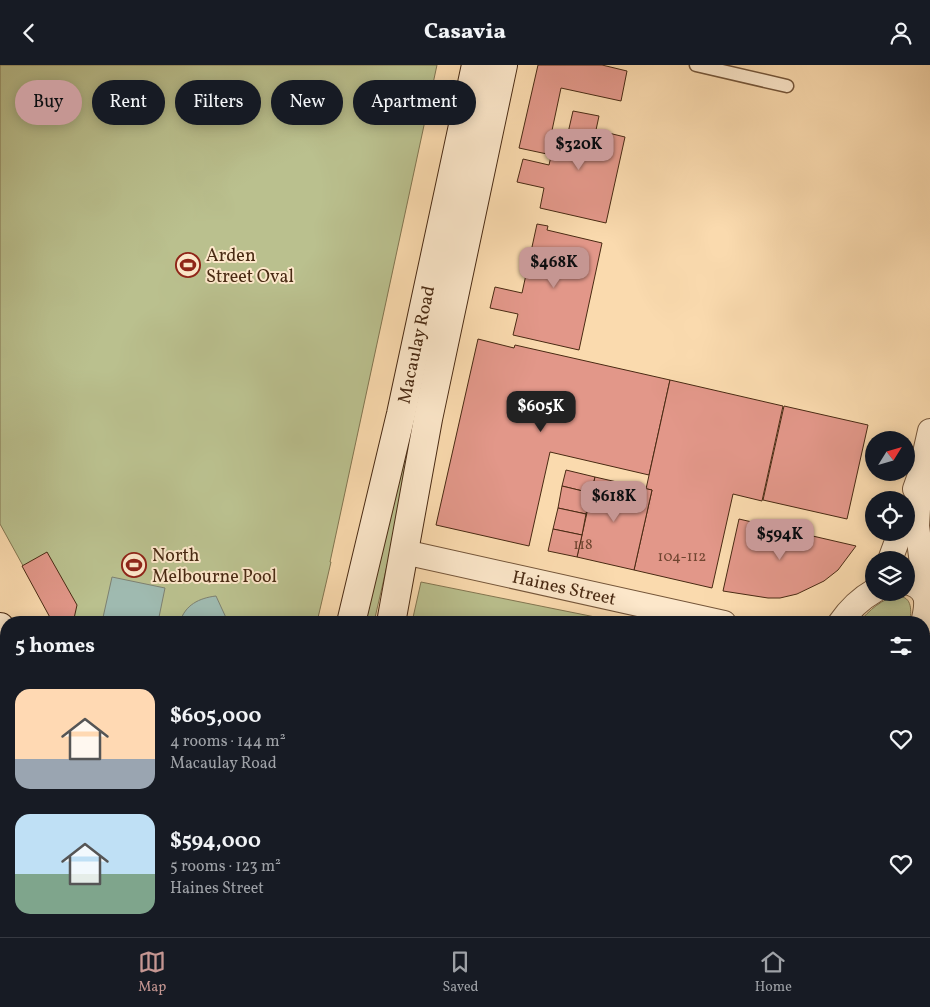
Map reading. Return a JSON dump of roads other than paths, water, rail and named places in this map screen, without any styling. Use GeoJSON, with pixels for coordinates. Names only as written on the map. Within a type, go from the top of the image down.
{"type":"FeatureCollection","features":[{"type":"Feature","properties":{"kind":"main road","name":"Macaulay Road"},"geometry":{"type":"LineString","coordinates":[[352,616],[401,414],[476,65]]}},
{"type":"Feature","properties":{"kind":"main road","name":"Macaulay Road"},"geometry":{"type":"LineString","coordinates":[[392,616],[428,419],[503,65]]}},
{"type":"Feature","properties":{"kind":"main road"},"geometry":{"type":"LineString","coordinates":[[434,263],[455,231],[470,221]]}},
{"type":"Feature","properties":{"kind":"main road"},"geometry":{"type":"LineString","coordinates":[[401,414],[428,419]]}},
{"type":"Feature","properties":{"kind":"street"},"geometry":{"type":"LineString","coordinates":[[914,491],[930,431]]}},
{"type":"Feature","properties":{"kind":"street"},"geometry":{"type":"LineString","coordinates":[[920,475],[917,526],[923,571],[923,616]]}},
{"type":"Feature","properties":{"kind":"street","name":"Haines Street"},"geometry":{"type":"LineString","coordinates":[[404,552],[692,616]]}},
{"type":"Feature","properties":{"kind":"street"},"geometry":{"type":"LineString","coordinates":[[845,616],[865,596]]}},
{"type":"Feature","properties":{"kind":"lane"},"geometry":{"type":"LineString","coordinates":[[696,65],[787,85]]}},
{"type":"Feature","properties":{"kind":"place","name":"Arden Street Oval"},"geometry":{"type":"Point","coordinates":[188,265]}},
{"type":"Feature","properties":{"kind":"place","name":"North Melbourne Pool"},"geometry":{"type":"Point","coordinates":[134,565]}}]}
